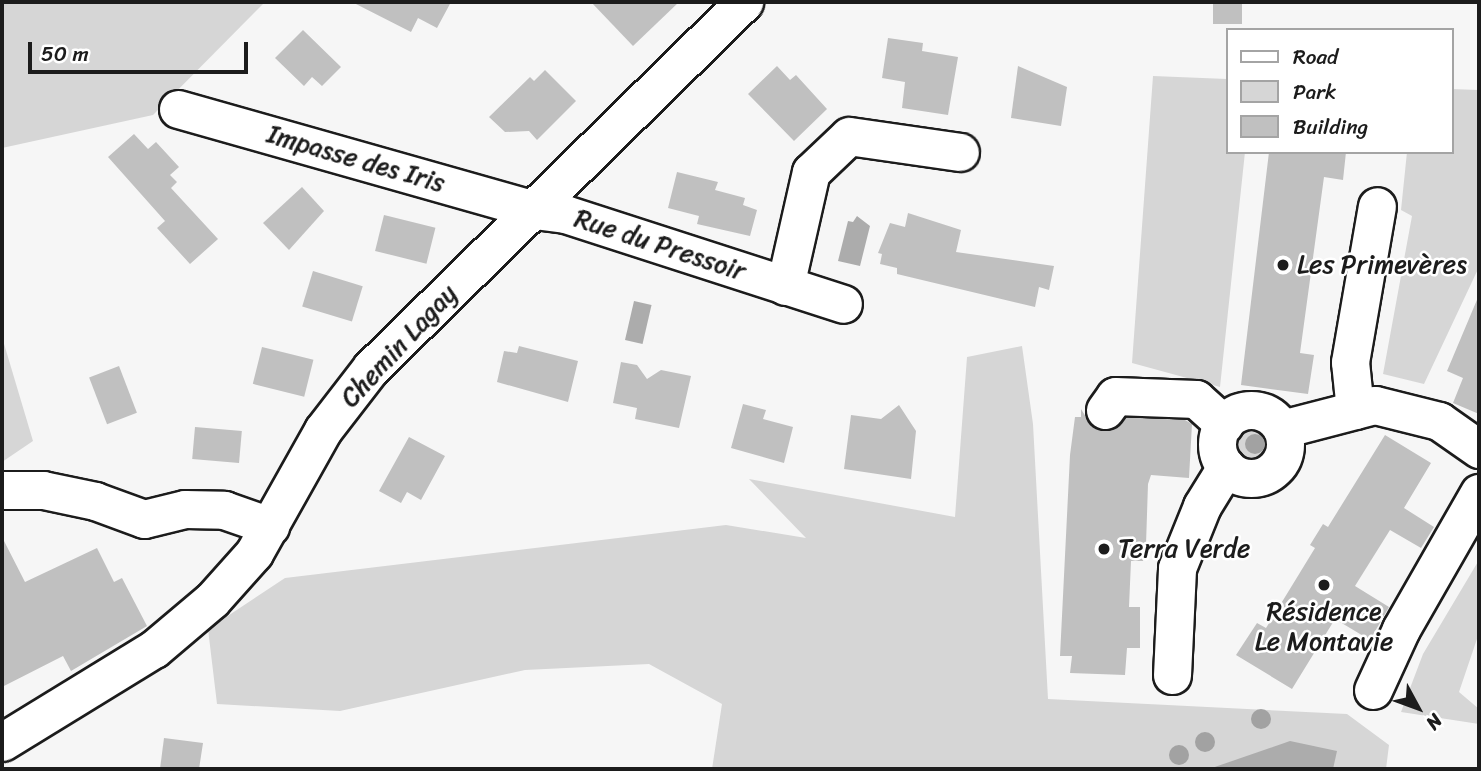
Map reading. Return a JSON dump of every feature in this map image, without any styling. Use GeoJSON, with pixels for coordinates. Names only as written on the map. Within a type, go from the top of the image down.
{"type":"FeatureCollection","features":[{"type":"Feature","properties":{"kind":"street","name":"Chemin Lagay"},"geometry":{"type":"LineString","coordinates":[[2,742],[154,649],[212,600],[254,553],[323,429],[371,369],[744,2]]}},
{"type":"Feature","properties":{"kind":"street","name":"Impasse des Iris"},"geometry":{"type":"LineString","coordinates":[[178,109],[534,210]]}},
{"type":"Feature","properties":{"kind":"street"},"geometry":{"type":"LineString","coordinates":[[785,286],[811,172],[849,136],[960,152]]}},
{"type":"Feature","properties":{"kind":"street"},"geometry":{"type":"LineString","coordinates":[[1355,410],[1350,362],[1377,206]]}},
{"type":"Feature","properties":{"kind":"street","name":"Rue du Pressoir"},"geometry":{"type":"LineString","coordinates":[[534,210],[565,215],[843,304]]}},
{"type":"Feature","properties":{"kind":"street"},"geometry":{"type":"LineString","coordinates":[[1105,410],[1115,396],[1196,399],[1223,424]]}},
{"type":"Feature","properties":{"kind":"street"},"geometry":{"type":"LineString","coordinates":[[1282,429],[1375,405],[1439,421],[1479,449]]}},
{"type":"Feature","properties":{"kind":"street"},"geometry":{"type":"LineString","coordinates":[[1254,410],[1275,419],[1282,429],[1285,450],[1275,469],[1255,478],[1234,474],[1226,467],[1217,446],[1223,424],[1242,411],[1254,410]]}},
{"type":"Feature","properties":{"kind":"street"},"geometry":{"type":"LineString","coordinates":[[1172,675],[1177,568],[1202,506],[1226,467]]}},
{"type":"Feature","properties":{"kind":"street"},"geometry":{"type":"LineString","coordinates":[[2,490],[43,490],[95,501],[144,519],[186,509],[224,510],[270,526]]}},
{"type":"Feature","properties":{"kind":"street"},"geometry":{"type":"LineString","coordinates":[[1373,690],[1401,629],[1479,492]]}},
{"type":"Feature","properties":{"kind":"green space"},"geometry":{"type":"Polygon","coordinates":[[[2,2],[265,2],[153,115],[2,148],[2,2]]]}},
{"type":"Feature","properties":{"kind":"green space"},"geometry":{"type":"Polygon","coordinates":[[[1153,76],[1226,79],[1226,154],[1245,154],[1220,387],[1132,363],[1153,76]]]}},
{"type":"Feature","properties":{"kind":"green space"},"geometry":{"type":"Polygon","coordinates":[[[1453,89],[1479,90],[1479,267],[1424,384],[1383,374],[1412,216],[1401,210],[1407,154],[1453,154],[1453,89]]]}},
{"type":"Feature","properties":{"kind":"green space"},"geometry":{"type":"Polygon","coordinates":[[[2,337],[33,441],[2,462],[2,337]]]}},
{"type":"Feature","properties":{"kind":"green space"},"geometry":{"type":"Polygon","coordinates":[[[1022,346],[1033,424],[1048,699],[1347,714],[1389,745],[1386,769],[712,769],[722,704],[649,664],[525,670],[340,711],[217,704],[208,629],[285,578],[726,525],[806,538],[749,479],[955,517],[967,357],[1022,346]]]}},
{"type":"Feature","properties":{"kind":"green space"},"geometry":{"type":"Polygon","coordinates":[[[1251,422],[1266,428],[1272,443],[1266,458],[1251,464],[1236,458],[1230,443],[1236,428],[1251,422]]]}},
{"type":"Feature","properties":{"kind":"green space"},"geometry":{"type":"Polygon","coordinates":[[[1479,560],[1479,633],[1459,692],[1479,709],[1479,724],[1401,712],[1423,654],[1479,560]]]}},
{"type":"Feature","properties":{"kind":"shaded area"},"geometry":{"type":"Polygon","coordinates":[[[857,216],[870,226],[860,266],[838,261],[848,221],[853,222],[857,216]]]}},
{"type":"Feature","properties":{"kind":"shaded area"},"geometry":{"type":"Polygon","coordinates":[[[634,301],[652,305],[643,344],[625,340],[634,301]]]}},
{"type":"Feature","properties":{"kind":"shaded area"},"geometry":{"type":"Polygon","coordinates":[[[1290,741],[1337,751],[1333,769],[1209,769],[1290,741]]]}},
{"type":"Feature","properties":{"kind":"building"},"geometry":{"type":"Polygon","coordinates":[[[352,2],[451,2],[437,28],[418,18],[411,32],[352,2]]]}},
{"type":"Feature","properties":{"kind":"building"},"geometry":{"type":"Polygon","coordinates":[[[591,2],[679,2],[633,46],[591,2]]]}},
{"type":"Feature","properties":{"kind":"building"},"geometry":{"type":"Polygon","coordinates":[[[1213,2],[1242,2],[1242,24],[1213,24],[1213,2]]]}},
{"type":"Feature","properties":{"kind":"building"},"geometry":{"type":"Polygon","coordinates":[[[303,30],[341,67],[322,86],[312,77],[304,86],[275,58],[303,30]]]}},
{"type":"Feature","properties":{"kind":"building"},"geometry":{"type":"Polygon","coordinates":[[[888,38],[923,43],[922,51],[958,57],[948,115],[902,108],[905,82],[882,78],[888,38]]]}},
{"type":"Feature","properties":{"kind":"building"},"geometry":{"type":"Polygon","coordinates":[[[777,66],[790,80],[796,75],[827,109],[794,141],[748,94],[777,66]]]}},
{"type":"Feature","properties":{"kind":"building"},"geometry":{"type":"Polygon","coordinates":[[[1018,66],[1067,87],[1061,126],[1011,118],[1018,66]]]}},
{"type":"Feature","properties":{"kind":"building"},"geometry":{"type":"Polygon","coordinates":[[[545,70],[576,101],[537,140],[529,131],[505,132],[489,117],[530,77],[534,81],[545,70]]]}},
{"type":"Feature","properties":{"kind":"building"},"geometry":{"type":"Polygon","coordinates":[[[134,134],[148,149],[156,142],[179,167],[170,175],[177,182],[171,188],[218,239],[190,264],[157,228],[165,221],[108,157],[134,134]]]}},
{"type":"Feature","properties":{"kind":"building","name":"Les Primevères"},"geometry":{"type":"Polygon","coordinates":[[[1269,154],[1346,154],[1343,180],[1324,177],[1300,353],[1314,355],[1308,394],[1241,385],[1269,154]]]}},
{"type":"Feature","properties":{"kind":"building"},"geometry":{"type":"Polygon","coordinates":[[[677,172],[718,182],[715,190],[745,198],[743,205],[757,210],[750,236],[697,224],[699,216],[668,208],[677,172]]]}},
{"type":"Feature","properties":{"kind":"building"},"geometry":{"type":"Polygon","coordinates":[[[302,187],[324,211],[289,250],[263,223],[302,187]]]}},
{"type":"Feature","properties":{"kind":"building"},"geometry":{"type":"Polygon","coordinates":[[[908,213],[961,230],[956,252],[1054,266],[1049,290],[1039,287],[1035,307],[897,274],[897,268],[880,264],[882,254],[878,253],[890,223],[905,227],[908,213]]]}},
{"type":"Feature","properties":{"kind":"building"},"geometry":{"type":"Polygon","coordinates":[[[384,215],[435,228],[426,264],[375,251],[384,215]]]}},
{"type":"Feature","properties":{"kind":"building"},"geometry":{"type":"Polygon","coordinates":[[[313,271],[363,286],[352,322],[302,306],[313,271]]]}},
{"type":"Feature","properties":{"kind":"building"},"geometry":{"type":"Polygon","coordinates":[[[1479,295],[1479,414],[1453,403],[1463,378],[1447,371],[1479,295]]]}},
{"type":"Feature","properties":{"kind":"building"},"geometry":{"type":"Polygon","coordinates":[[[519,346],[578,361],[568,402],[497,382],[504,351],[517,353],[519,346]]]}},
{"type":"Feature","properties":{"kind":"building"},"geometry":{"type":"Polygon","coordinates":[[[262,347],[313,360],[304,397],[253,384],[262,347]]]}},
{"type":"Feature","properties":{"kind":"building"},"geometry":{"type":"Polygon","coordinates":[[[621,362],[637,365],[647,379],[661,370],[691,376],[679,428],[635,419],[637,408],[613,403],[621,362]]]}},
{"type":"Feature","properties":{"kind":"building"},"geometry":{"type":"Polygon","coordinates":[[[119,366],[137,413],[107,424],[89,377],[119,366]]]}},
{"type":"Feature","properties":{"kind":"building"},"geometry":{"type":"Polygon","coordinates":[[[743,404],[766,410],[763,419],[793,427],[784,463],[731,448],[743,404]]]}},
{"type":"Feature","properties":{"kind":"building"},"geometry":{"type":"Polygon","coordinates":[[[899,405],[916,431],[911,479],[844,469],[851,415],[881,419],[899,405]]]}},
{"type":"Feature","properties":{"kind":"building","name":"Terra Verde"},"geometry":{"type":"Polygon","coordinates":[[[1081,409],[1092,427],[1102,431],[1114,429],[1126,417],[1185,420],[1192,424],[1189,478],[1151,475],[1148,484],[1143,561],[1131,561],[1129,607],[1140,607],[1140,648],[1127,648],[1125,675],[1070,673],[1072,656],[1060,656],[1070,455],[1075,417],[1081,417],[1081,409]]]}},
{"type":"Feature","properties":{"kind":"building"},"geometry":{"type":"Polygon","coordinates":[[[195,427],[242,431],[239,463],[192,459],[195,427]]]}},
{"type":"Feature","properties":{"kind":"building","name":"Résidence Le Montavie"},"geometry":{"type":"Polygon","coordinates":[[[1385,435],[1431,463],[1404,508],[1434,527],[1421,548],[1390,530],[1355,586],[1389,607],[1370,640],[1335,619],[1292,689],[1236,655],[1257,623],[1266,628],[1315,548],[1310,545],[1323,524],[1328,527],[1385,435]]]}},
{"type":"Feature","properties":{"kind":"building"},"geometry":{"type":"Polygon","coordinates":[[[409,437],[445,456],[421,500],[407,492],[401,503],[379,491],[409,437]]]}},
{"type":"Feature","properties":{"kind":"building"},"geometry":{"type":"Polygon","coordinates":[[[2,537],[25,582],[97,548],[114,582],[122,578],[147,626],[71,671],[63,656],[2,687],[2,537]]]}},
{"type":"Feature","properties":{"kind":"building"},"geometry":{"type":"Polygon","coordinates":[[[164,738],[203,743],[199,769],[160,769],[164,738]]]}},
{"type":"Feature","properties":{"kind":"place","name":"Les Primevères"},"geometry":{"type":"Point","coordinates":[1283,265]}},
{"type":"Feature","properties":{"kind":"place","name":"Terra Verde"},"geometry":{"type":"Point","coordinates":[1104,549]}},
{"type":"Feature","properties":{"kind":"place","name":"Résidence Le Montavie"},"geometry":{"type":"Point","coordinates":[1324,585]}}]}
